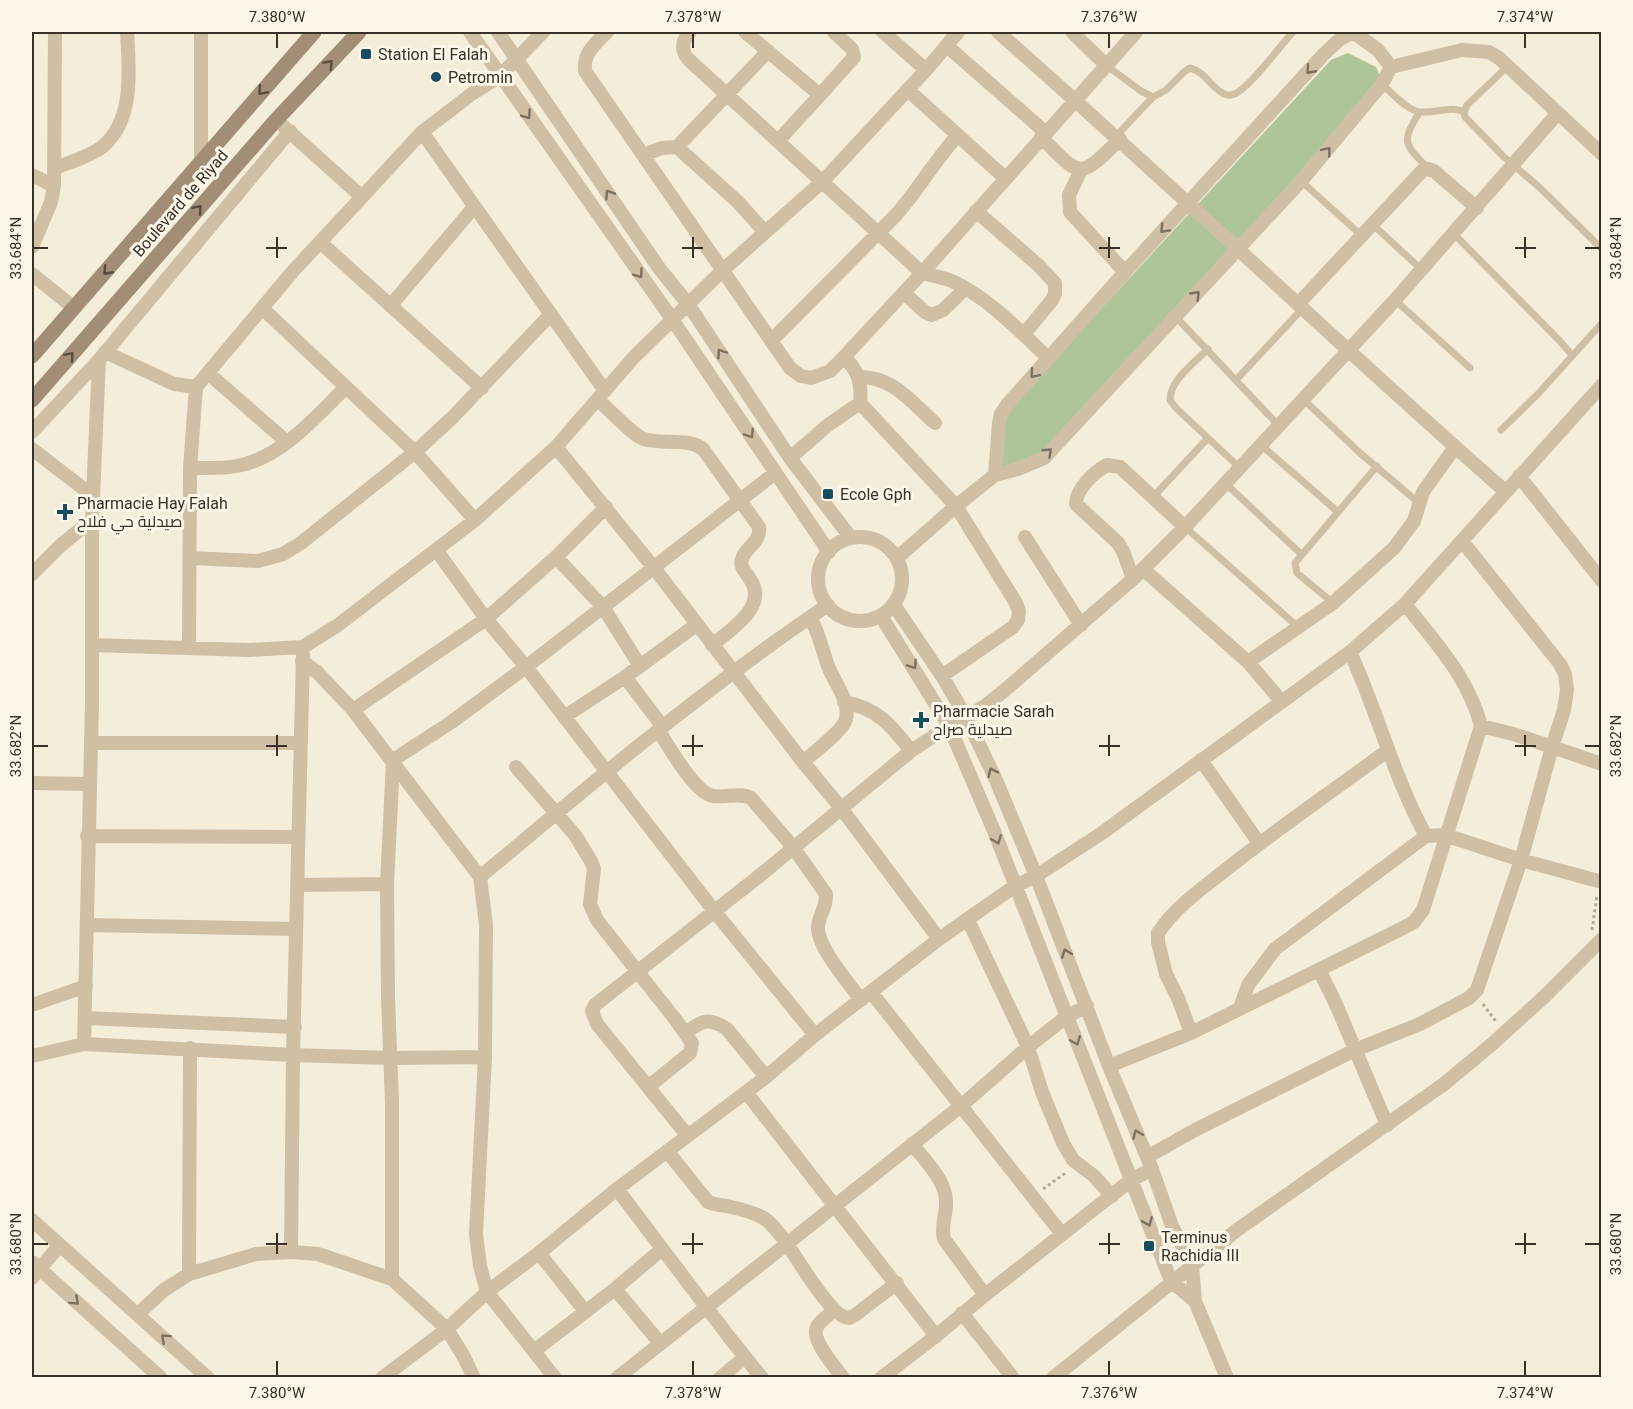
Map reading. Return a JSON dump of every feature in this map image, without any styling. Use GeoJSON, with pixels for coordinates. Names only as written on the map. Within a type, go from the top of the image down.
{"type":"FeatureCollection","features":[{"type":"Feature","properties":{"kind":"main road","name":"Boulevard de Riyad"},"geometry":{"type":"LineString","coordinates":[[32,356],[314,32]]}},
{"type":"Feature","properties":{"kind":"main road","name":"Boulevard de Riyad"},"geometry":{"type":"LineString","coordinates":[[32,400],[276,120],[359,32]]}},
{"type":"Feature","properties":{"kind":"street"},"geometry":{"type":"LineString","coordinates":[[32,247],[45,220],[54,186],[56,32]]}},
{"type":"Feature","properties":{"kind":"street"},"geometry":{"type":"LineString","coordinates":[[55,168],[102,146],[118,125],[125,109],[129,90],[127,32]]}},
{"type":"Feature","properties":{"kind":"street"},"geometry":{"type":"LineString","coordinates":[[201,32],[201,161]]}},
{"type":"Feature","properties":{"kind":"street"},"geometry":{"type":"LineString","coordinates":[[470,32],[672,319],[829,552]]}},
{"type":"Feature","properties":{"kind":"street"},"geometry":{"type":"LineString","coordinates":[[498,32],[659,268],[688,304],[790,458],[851,538]]}},
{"type":"Feature","properties":{"kind":"street"},"geometry":{"type":"LineString","coordinates":[[189,648],[190,468],[196,387],[320,242],[422,132],[473,93],[500,76],[543,32]]}},
{"type":"Feature","properties":{"kind":"street"},"geometry":{"type":"LineString","coordinates":[[607,32],[588,51],[584,62],[585,71],[724,269],[790,368],[804,377],[821,376],[830,371],[844,357],[922,273],[1043,134],[1136,32]]}},
{"type":"Feature","properties":{"kind":"street"},"geometry":{"type":"LineString","coordinates":[[690,32],[682,46],[682,52],[878,233],[922,273],[948,280],[965,289],[1024,334],[1048,358]]}},
{"type":"Feature","properties":{"kind":"street"},"geometry":{"type":"LineString","coordinates":[[745,32],[820,95]]}},
{"type":"Feature","properties":{"kind":"street"},"geometry":{"type":"LineString","coordinates":[[778,141],[854,57],[852,49],[834,32]]}},
{"type":"Feature","properties":{"kind":"street"},"geometry":{"type":"LineString","coordinates":[[845,42],[855,32]]}},
{"type":"Feature","properties":{"kind":"street"},"geometry":{"type":"LineString","coordinates":[[883,32],[926,70]]}},
{"type":"Feature","properties":{"kind":"street"},"geometry":{"type":"LineString","coordinates":[[93,645],[303,654],[476,520],[556,447],[634,357],[672,319],[724,269],[823,182],[958,32]]}},
{"type":"Feature","properties":{"kind":"street"},"geometry":{"type":"LineString","coordinates":[[998,32],[1076,99],[1348,352],[1505,491]]}},
{"type":"Feature","properties":{"kind":"street"},"geometry":{"type":"LineString","coordinates":[[1072,32],[1107,66]]}},
{"type":"Feature","properties":{"kind":"street"},"geometry":{"type":"LineString","coordinates":[[995,475],[1000,414],[1323,54],[1340,39],[1353,32],[1385,57],[1391,67]]}},
{"type":"Feature","properties":{"kind":"street"},"geometry":{"type":"LineString","coordinates":[[947,46],[1043,134],[1070,166],[1082,170]]}},
{"type":"Feature","properties":{"kind":"street"},"geometry":{"type":"LineString","coordinates":[[897,558],[995,475],[1018,469],[1044,458],[1301,181],[1382,84],[1391,67],[1462,50],[1489,52],[1602,154]]}},
{"type":"Feature","properties":{"kind":"street"},"geometry":{"type":"LineString","coordinates":[[643,155],[662,148],[677,147],[768,51]]}},
{"type":"Feature","properties":{"kind":"street"},"geometry":{"type":"LineString","coordinates":[[908,90],[1005,178]]}},
{"type":"Feature","properties":{"kind":"street"},"geometry":{"type":"LineString","coordinates":[[687,1135],[597,1024],[592,1011],[595,1005],[715,912],[911,751],[984,706],[1005,690],[1133,579],[1226,484],[1348,352],[1477,208],[1557,114]]}},
{"type":"Feature","properties":{"kind":"street"},"geometry":{"type":"LineString","coordinates":[[276,120],[362,197]]}},
{"type":"Feature","properties":{"kind":"street"},"geometry":{"type":"LineString","coordinates":[[32,432],[102,356],[290,131]]}},
{"type":"Feature","properties":{"kind":"street"},"geometry":{"type":"LineString","coordinates":[[422,132],[551,314],[601,395],[632,432],[642,438],[696,444],[712,459],[738,500],[759,527],[759,537],[743,556],[741,566],[752,582],[753,606],[745,617],[712,645]]}},
{"type":"Feature","properties":{"kind":"street"},"geometry":{"type":"LineString","coordinates":[[771,340],[909,200],[958,135]]}},
{"type":"Feature","properties":{"kind":"street"},"geometry":{"type":"LineString","coordinates":[[1118,138],[1100,160],[1082,170],[1069,195],[1070,212],[1125,272]]}},
{"type":"Feature","properties":{"kind":"street"},"geometry":{"type":"LineString","coordinates":[[677,147],[738,202],[765,232]]}},
{"type":"Feature","properties":{"kind":"street"},"geometry":{"type":"LineString","coordinates":[[1300,306],[1417,175],[1428,168],[1477,208]]}},
{"type":"Feature","properties":{"kind":"street"},"geometry":{"type":"LineString","coordinates":[[32,175],[54,186]]}},
{"type":"Feature","properties":{"kind":"street"},"geometry":{"type":"LineString","coordinates":[[391,305],[474,207]]}},
{"type":"Feature","properties":{"kind":"street"},"geometry":{"type":"LineString","coordinates":[[976,211],[1038,265],[1055,283],[1055,294],[1052,300],[1024,334]]}},
{"type":"Feature","properties":{"kind":"street"},"geometry":{"type":"LineString","coordinates":[[320,242],[482,388]]}},
{"type":"Feature","properties":{"kind":"street"},"geometry":{"type":"LineString","coordinates":[[32,274],[74,308]]}},
{"type":"Feature","properties":{"kind":"street"},"geometry":{"type":"LineString","coordinates":[[904,293],[925,312],[932,315],[943,310],[965,289]]}},
{"type":"Feature","properties":{"kind":"street"},"geometry":{"type":"LineString","coordinates":[[262,308],[415,452],[476,520]]}},
{"type":"Feature","properties":{"kind":"street"},"geometry":{"type":"LineString","coordinates":[[190,558],[245,562],[272,558],[301,543],[415,452],[482,388],[551,314]]}},
{"type":"Feature","properties":{"kind":"street"},"geometry":{"type":"LineString","coordinates":[[102,356],[174,384],[196,387]]}},
{"type":"Feature","properties":{"kind":"street"},"geometry":{"type":"LineString","coordinates":[[84,1044],[93,645],[92,520],[102,356]]}},
{"type":"Feature","properties":{"kind":"street"},"geometry":{"type":"LineString","coordinates":[[844,357],[855,369],[858,377],[860,403],[956,506],[999,574],[1019,611],[1018,620],[1013,627],[942,676]]}},
{"type":"Feature","properties":{"kind":"street"},"geometry":{"type":"LineString","coordinates":[[208,373],[287,442]]}},
{"type":"Feature","properties":{"kind":"street"},"geometry":{"type":"LineString","coordinates":[[858,377],[873,377],[893,385],[935,423]]}},
{"type":"Feature","properties":{"kind":"street"},"geometry":{"type":"LineString","coordinates":[[382,1377],[447,1329],[487,1292],[539,1253],[616,1189],[766,1077],[815,1035],[939,939],[1015,886],[1036,876],[1102,833],[1350,652],[1405,604],[1602,385]]}},
{"type":"Feature","properties":{"kind":"street"},"geometry":{"type":"LineString","coordinates":[[190,468],[217,468],[258,459],[287,442],[346,387]]}},
{"type":"Feature","properties":{"kind":"street"},"geometry":{"type":"LineString","coordinates":[[790,458],[828,425],[860,403]]}},
{"type":"Feature","properties":{"kind":"street"},"geometry":{"type":"LineString","coordinates":[[556,447],[606,507],[803,762],[841,807],[939,939]]}},
{"type":"Feature","properties":{"kind":"street"},"geometry":{"type":"LineString","coordinates":[[1248,662],[1333,603],[1394,548],[1414,521],[1419,502],[1437,471],[1455,447]]}},
{"type":"Feature","properties":{"kind":"street"},"geometry":{"type":"LineString","coordinates":[[32,449],[93,496]]}},
{"type":"Feature","properties":{"kind":"street"},"geometry":{"type":"LineString","coordinates":[[1133,579],[1118,543],[1077,504],[1082,488],[1101,468],[1114,465],[1127,472],[1185,527]]}},
{"type":"Feature","properties":{"kind":"street"},"geometry":{"type":"LineString","coordinates":[[393,760],[450,723],[526,667],[775,473]]}},
{"type":"Feature","properties":{"kind":"street"},"geometry":{"type":"LineString","coordinates":[[1519,476],[1602,581]]}},
{"type":"Feature","properties":{"kind":"street"},"geometry":{"type":"LineString","coordinates":[[353,710],[486,619],[556,557],[606,507]]}},
{"type":"Feature","properties":{"kind":"street"},"geometry":{"type":"LineString","coordinates":[[32,574],[61,545],[92,520]]}},
{"type":"Feature","properties":{"kind":"street"},"geometry":{"type":"LineString","coordinates":[[1026,537],[1081,625]]}},
{"type":"Feature","properties":{"kind":"street"},"geometry":{"type":"LineString","coordinates":[[851,538],[877,541],[888,548],[897,558],[901,570],[900,594],[894,605],[881,616],[870,620],[847,619],[836,613],[822,595],[819,573],[829,552],[851,538]]}},
{"type":"Feature","properties":{"kind":"street"},"geometry":{"type":"LineString","coordinates":[[881,1377],[1112,1196],[1149,1163],[1195,1130],[1355,1050],[1420,1024],[1473,995],[1477,990],[1484,975],[1521,860],[1564,710],[1567,690],[1565,674],[1560,664],[1462,541]]}},
{"type":"Feature","properties":{"kind":"street"},"geometry":{"type":"LineString","coordinates":[[436,551],[486,619],[526,667],[715,912],[815,1035]]}},
{"type":"Feature","properties":{"kind":"street"},"geometry":{"type":"LineString","coordinates":[[556,557],[603,607],[640,666]]}},
{"type":"Feature","properties":{"kind":"street"},"geometry":{"type":"LineString","coordinates":[[1143,569],[1248,662],[1282,702]]}},
{"type":"Feature","properties":{"kind":"street"},"geometry":{"type":"LineString","coordinates":[[1109,1066],[1191,1033],[1403,928],[1423,910],[1481,726],[1477,708],[1467,686],[1405,604]]}},
{"type":"Feature","properties":{"kind":"street"},"geometry":{"type":"LineString","coordinates":[[480,877],[661,729],[828,605]]}},
{"type":"Feature","properties":{"kind":"street"},"geometry":{"type":"LineString","coordinates":[[894,605],[942,676],[966,717],[996,780],[1036,876],[1172,1226],[1192,1265],[1195,1301],[1227,1377]]}},
{"type":"Feature","properties":{"kind":"street"},"geometry":{"type":"LineString","coordinates":[[881,616],[949,726],[994,831],[1171,1281],[1195,1301]]}},
{"type":"Feature","properties":{"kind":"street"},"geometry":{"type":"LineString","coordinates":[[803,762],[840,730],[846,720],[844,702],[829,668],[816,627],[810,617]]}},
{"type":"Feature","properties":{"kind":"street"},"geometry":{"type":"LineString","coordinates":[[564,717],[696,625]]}},
{"type":"Feature","properties":{"kind":"street"},"geometry":{"type":"LineString","coordinates":[[1350,652],[1408,802],[1426,836]]}},
{"type":"Feature","properties":{"kind":"street"},"geometry":{"type":"LineString","coordinates":[[303,654],[353,710],[393,760],[480,877],[486,925],[485,1057],[476,1234],[480,1266],[487,1292],[555,1377]]}},
{"type":"Feature","properties":{"kind":"street"},"geometry":{"type":"LineString","coordinates":[[291,1252],[292,1055],[295,1027],[297,837],[303,654]]}},
{"type":"Feature","properties":{"kind":"street"},"geometry":{"type":"LineString","coordinates":[[625,676],[694,781],[709,795],[742,795],[751,798],[793,847],[826,894],[818,927],[820,940],[961,1106],[1062,1234]]}},
{"type":"Feature","properties":{"kind":"street"},"geometry":{"type":"LineString","coordinates":[[844,702],[858,705],[877,714],[896,731],[911,751]]}},
{"type":"Feature","properties":{"kind":"street"},"geometry":{"type":"LineString","coordinates":[[1481,726],[1517,735],[1602,764]]}},
{"type":"Feature","properties":{"kind":"street"},"geometry":{"type":"LineString","coordinates":[[91,743],[300,743]]}},
{"type":"Feature","properties":{"kind":"street"},"geometry":{"type":"LineString","coordinates":[[1191,1033],[1166,974],[1158,933],[1186,901],[1259,843],[1387,750]]}},
{"type":"Feature","properties":{"kind":"street"},"geometry":{"type":"LineString","coordinates":[[392,1280],[393,1133],[387,884],[393,760]]}},
{"type":"Feature","properties":{"kind":"street"},"geometry":{"type":"LineString","coordinates":[[1201,760],[1259,843]]}},
{"type":"Feature","properties":{"kind":"street"},"geometry":{"type":"LineString","coordinates":[[516,767],[574,835],[591,861],[594,869],[590,904],[597,920],[692,1043],[690,1053],[648,1087]]}},
{"type":"Feature","properties":{"kind":"street"},"geometry":{"type":"LineString","coordinates":[[32,783],[89,784]]}},
{"type":"Feature","properties":{"kind":"street"},"geometry":{"type":"LineString","coordinates":[[1240,1008],[1248,985],[1275,949],[1426,836],[1445,835],[1521,860],[1601,882]]}},
{"type":"Feature","properties":{"kind":"street"},"geometry":{"type":"LineString","coordinates":[[87,836],[297,837]]}},
{"type":"Feature","properties":{"kind":"street"},"geometry":{"type":"LineString","coordinates":[[297,885],[387,884]]}},
{"type":"Feature","properties":{"kind":"street"},"geometry":{"type":"LineString","coordinates":[[968,920],[1028,1047],[1042,1092],[1063,1143],[1073,1160],[1094,1176],[1112,1196]]}},
{"type":"Feature","properties":{"kind":"street"},"geometry":{"type":"LineString","coordinates":[[88,924],[296,930]]}},
{"type":"Feature","properties":{"kind":"street"},"geometry":{"type":"LineString","coordinates":[[1053,1377],[1237,1230],[1444,1084],[1504,1033],[1602,939]]}},
{"type":"Feature","properties":{"kind":"street"},"geometry":{"type":"LineString","coordinates":[[1318,970],[1387,1125]]}},
{"type":"Feature","properties":{"kind":"street"},"geometry":{"type":"LineString","coordinates":[[32,1005],[86,987]]}},
{"type":"Feature","properties":{"kind":"street"},"geometry":{"type":"LineString","coordinates":[[617,1377],[634,1372],[660,1343],[961,1106],[1066,1017],[1087,1006]]}},
{"type":"Feature","properties":{"kind":"street"},"geometry":{"type":"LineString","coordinates":[[85,1018],[295,1027]]}},
{"type":"Feature","properties":{"kind":"street"},"geometry":{"type":"LineString","coordinates":[[686,1033],[703,1022],[718,1023],[727,1029],[766,1077]]}},
{"type":"Feature","properties":{"kind":"street"},"geometry":{"type":"LineString","coordinates":[[32,1056],[84,1044],[292,1055],[390,1058],[485,1057]]}},
{"type":"Feature","properties":{"kind":"street"},"geometry":{"type":"LineString","coordinates":[[189,1274],[190,1048]]}},
{"type":"Feature","properties":{"kind":"street"},"geometry":{"type":"LineString","coordinates":[[746,1092],[936,1336]]}},
{"type":"Feature","properties":{"kind":"street"},"geometry":{"type":"LineString","coordinates":[[912,1144],[943,1185],[946,1193],[942,1230],[944,1239],[985,1295]]}},
{"type":"Feature","properties":{"kind":"street"},"geometry":{"type":"LineString","coordinates":[[667,1151],[708,1202],[754,1211],[761,1215],[787,1244],[834,1310],[844,1318],[849,1318],[897,1283]]}},
{"type":"Feature","properties":{"kind":"street"},"geometry":{"type":"LineString","coordinates":[[616,1189],[762,1377]]}},
{"type":"Feature","properties":{"kind":"street"},"geometry":{"type":"LineString","coordinates":[[32,1220],[208,1377]]}},
{"type":"Feature","properties":{"kind":"street"},"geometry":{"type":"LineString","coordinates":[[59,1246],[34,1269],[161,1377]]}},
{"type":"Feature","properties":{"kind":"street"},"geometry":{"type":"LineString","coordinates":[[534,1351],[615,1289],[662,1249]]}},
{"type":"Feature","properties":{"kind":"street"},"geometry":{"type":"LineString","coordinates":[[138,1314],[164,1290],[189,1274],[256,1254],[291,1252],[318,1254],[392,1280],[447,1329],[474,1377]]}},
{"type":"Feature","properties":{"kind":"street"},"geometry":{"type":"LineString","coordinates":[[539,1253],[585,1311]]}},
{"type":"Feature","properties":{"kind":"street"},"geometry":{"type":"LineString","coordinates":[[615,1289],[660,1343]]}},
{"type":"Feature","properties":{"kind":"street"},"geometry":{"type":"LineString","coordinates":[[834,1310],[816,1328],[815,1333],[817,1342],[843,1377]]}},
{"type":"Feature","properties":{"kind":"street"},"geometry":{"type":"LineString","coordinates":[[962,1313],[1013,1377]]}},
{"type":"Feature","properties":{"kind":"street"},"geometry":{"type":"LineString","coordinates":[[720,1377],[745,1357]]}},
{"type":"Feature","properties":{"kind":"lane"},"geometry":{"type":"LineString","coordinates":[[1118,138],[1153,97],[1166,90],[1190,68],[1201,72],[1224,94],[1236,94],[1293,32]]}},
{"type":"Feature","properties":{"kind":"lane"},"geometry":{"type":"LineString","coordinates":[[1107,66],[1153,97]]}},
{"type":"Feature","properties":{"kind":"lane"},"geometry":{"type":"LineString","coordinates":[[1507,67],[1467,105],[1464,112],[1465,117],[1602,249]]}},
{"type":"Feature","properties":{"kind":"lane"},"geometry":{"type":"LineString","coordinates":[[1382,84],[1408,107],[1419,112],[1452,108],[1464,112]]}},
{"type":"Feature","properties":{"kind":"lane"},"geometry":{"type":"LineString","coordinates":[[1419,112],[1408,131],[1407,142],[1411,151],[1428,168]]}},
{"type":"Feature","properties":{"kind":"lane"},"geometry":{"type":"LineString","coordinates":[[1301,181],[1361,236]]}},
{"type":"Feature","properties":{"kind":"lane"},"geometry":{"type":"LineString","coordinates":[[1372,224],[1422,270]]}},
{"type":"Feature","properties":{"kind":"lane"},"geometry":{"type":"LineString","coordinates":[[1454,234],[1572,355]]}},
{"type":"Feature","properties":{"kind":"lane"},"geometry":{"type":"LineString","coordinates":[[1395,300],[1470,368]]}},
{"type":"Feature","properties":{"kind":"lane"},"geometry":{"type":"LineString","coordinates":[[1236,379],[1300,306]]}},
{"type":"Feature","properties":{"kind":"lane"},"geometry":{"type":"LineString","coordinates":[[1175,316],[1279,426]]}},
{"type":"Feature","properties":{"kind":"lane"},"geometry":{"type":"LineString","coordinates":[[1501,430],[1602,323]]}},
{"type":"Feature","properties":{"kind":"lane"},"geometry":{"type":"LineString","coordinates":[[1208,349],[1186,371],[1170,396],[1172,404],[1240,468]]}},
{"type":"Feature","properties":{"kind":"lane"},"geometry":{"type":"LineString","coordinates":[[1304,400],[1419,502]]}},
{"type":"Feature","properties":{"kind":"lane"},"geometry":{"type":"LineString","coordinates":[[1153,497],[1208,438]]}},
{"type":"Feature","properties":{"kind":"lane"},"geometry":{"type":"LineString","coordinates":[[1262,445],[1338,512]]}},
{"type":"Feature","properties":{"kind":"lane"},"geometry":{"type":"LineString","coordinates":[[1333,603],[1298,573],[1295,563],[1377,466]]}},
{"type":"Feature","properties":{"kind":"lane"},"geometry":{"type":"LineString","coordinates":[[1226,484],[1301,554]]}},
{"type":"Feature","properties":{"kind":"lane"},"geometry":{"type":"LineString","coordinates":[[1185,527],[1299,628]]}},
{"type":"Feature","properties":{"kind":"path"},"geometry":{"type":"LineString","coordinates":[[1590,951],[1601,882]]}},
{"type":"Feature","properties":{"kind":"path"},"geometry":{"type":"LineString","coordinates":[[1473,995],[1494,1017],[1504,1033]]}},
{"type":"Feature","properties":{"kind":"path"},"geometry":{"type":"LineString","coordinates":[[1033,1197],[1078,1164]]}},
{"type":"Feature","properties":{"kind":"green space"},"geometry":{"type":"Polygon","coordinates":[[[1348,53],[1376,67],[1383,83],[1041,466],[1000,475],[1004,414],[1331,60],[1348,53]]]}},
{"type":"Feature","properties":{"kind":"place","name":"Station El Falah"},"geometry":{"type":"Point","coordinates":[366,54]}},
{"type":"Feature","properties":{"kind":"place","name":"Petromin"},"geometry":{"type":"Point","coordinates":[436,77]}},
{"type":"Feature","properties":{"kind":"place","name":"Ecole Gph"},"geometry":{"type":"Point","coordinates":[828,494]}},
{"type":"Feature","properties":{"kind":"place","name":"Pharmacie Hay Falah صيدلية حي فلاح"},"geometry":{"type":"Point","coordinates":[65,512]}},
{"type":"Feature","properties":{"kind":"place","name":"Pharmacie Sarah صيدلية صراح"},"geometry":{"type":"Point","coordinates":[921,720]}},
{"type":"Feature","properties":{"kind":"place","name":"Terminus Rachidia III"},"geometry":{"type":"Point","coordinates":[1149,1246]}}]}
